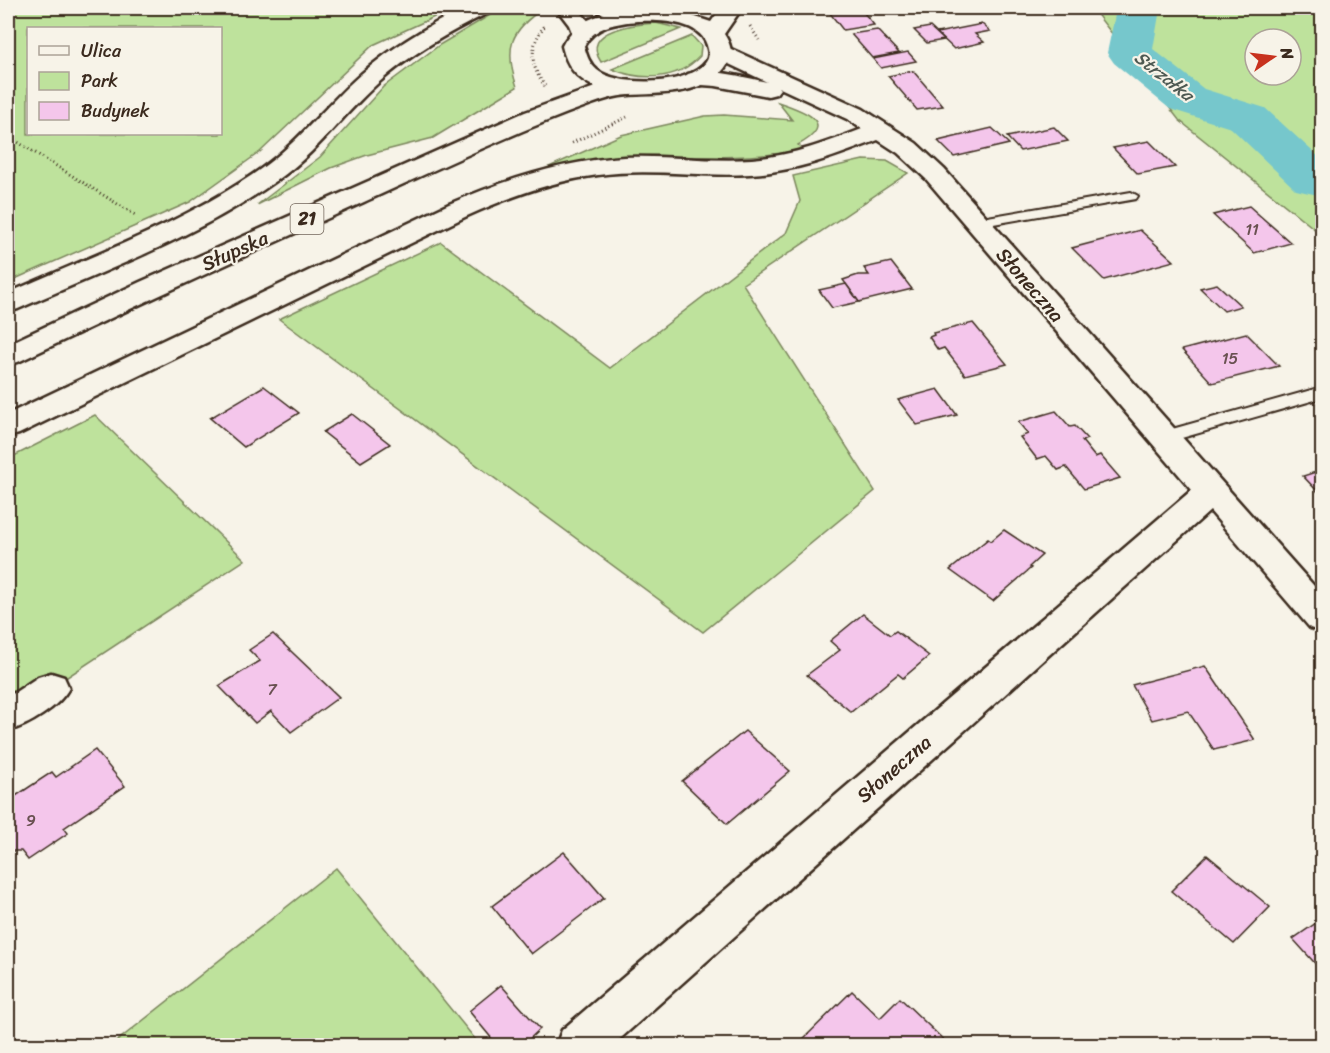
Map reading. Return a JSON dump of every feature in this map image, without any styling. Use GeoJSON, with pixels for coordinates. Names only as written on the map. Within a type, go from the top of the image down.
{"type":"FeatureCollection","features":[{"type":"Feature","properties":{"kind":"street"},"geometry":{"type":"LineString","coordinates":[[8,303],[161,234],[247,189],[288,160],[389,62],[428,35],[480,8]]}},
{"type":"Feature","properties":{"kind":"street"},"geometry":{"type":"LineString","coordinates":[[566,8],[580,24],[582,32]]}},
{"type":"Feature","properties":{"kind":"street"},"geometry":{"type":"LineString","coordinates":[[608,8],[637,14]]}},
{"type":"Feature","properties":{"kind":"street"},"geometry":{"type":"LineString","coordinates":[[627,88],[590,77],[577,65],[573,46],[582,32],[603,20],[637,14],[663,14],[685,8]]}},
{"type":"Feature","properties":{"kind":"street"},"geometry":{"type":"LineString","coordinates":[[696,80],[715,66],[719,59],[716,43],[732,8]]}},
{"type":"Feature","properties":{"kind":"street","name":"Słoneczna"},"geometry":{"type":"LineString","coordinates":[[663,14],[694,22],[716,43],[829,101],[881,130],[907,148],[935,174],[1323,618]]}},
{"type":"Feature","properties":{"kind":"street","name":"Słupska"},"geometry":{"type":"LineString","coordinates":[[463,148],[554,91],[572,76],[577,65]]}},
{"type":"Feature","properties":{"kind":"street","name":"Słoneczna"},"geometry":{"type":"LineString","coordinates":[[696,80],[725,81],[829,101]]}},
{"type":"Feature","properties":{"kind":"street","name":"21"},"geometry":{"type":"LineString","coordinates":[[627,88],[659,87],[696,80]]}},
{"type":"Feature","properties":{"kind":"street","name":"Słupska"},"geometry":{"type":"LineString","coordinates":[[8,355],[150,288],[463,148],[590,96],[627,88]]}},
{"type":"Feature","properties":{"kind":"street"},"geometry":{"type":"LineString","coordinates":[[8,426],[482,199],[508,189],[575,171],[608,166],[644,164],[766,166],[818,154],[881,130]]}},
{"type":"Feature","properties":{"kind":"street","name":"Słoneczna"},"geometry":{"type":"LineString","coordinates":[[578,1046],[1211,492]]}},
{"type":"Feature","properties":{"kind":"street"},"geometry":{"type":"LineString","coordinates":[[8,716],[51,688]]}},
{"type":"Feature","properties":{"kind":"lane"},"geometry":{"type":"LineString","coordinates":[[976,223],[1131,196]]}},
{"type":"Feature","properties":{"kind":"lane"},"geometry":{"type":"LineString","coordinates":[[1164,436],[1323,393]]}},
{"type":"Feature","properties":{"kind":"path"},"geometry":{"type":"LineString","coordinates":[[8,136],[138,217]]}},
{"type":"Feature","properties":{"kind":"green space"},"geometry":{"type":"Polygon","coordinates":[[[8,8],[454,8],[373,45],[260,152],[190,202],[8,282],[8,8]]]}},
{"type":"Feature","properties":{"kind":"green space"},"geometry":{"type":"Polygon","coordinates":[[[502,8],[544,8],[524,24],[513,41],[511,61],[517,87],[433,138],[367,155],[331,168],[257,205],[320,157],[383,87],[441,44],[502,8]]]}},
{"type":"Feature","properties":{"kind":"green space"},"geometry":{"type":"Polygon","coordinates":[[[1092,8],[1322,8],[1322,235],[1179,120],[1092,8]]]}},
{"type":"Feature","properties":{"kind":"green space"},"geometry":{"type":"Polygon","coordinates":[[[656,23],[681,29],[601,62],[596,51],[598,42],[604,35],[624,27],[656,23]]]}},
{"type":"Feature","properties":{"kind":"green space"},"geometry":{"type":"Polygon","coordinates":[[[692,36],[701,46],[700,56],[681,70],[647,77],[612,69],[692,36]]]}},
{"type":"Feature","properties":{"kind":"green space"},"geometry":{"type":"Polygon","coordinates":[[[778,102],[807,114],[817,124],[816,130],[810,137],[798,145],[802,149],[764,155],[621,159],[538,172],[621,135],[705,116],[724,115],[792,120],[778,102]]]}},
{"type":"Feature","properties":{"kind":"green space"},"geometry":{"type":"Polygon","coordinates":[[[863,160],[887,161],[908,173],[743,284],[875,491],[703,632],[279,319],[441,242],[610,368],[786,233],[800,201],[793,176],[863,160]]]}},
{"type":"Feature","properties":{"kind":"green space"},"geometry":{"type":"Polygon","coordinates":[[[95,415],[245,560],[8,716],[8,459],[95,415]]]}},
{"type":"Feature","properties":{"kind":"green space"},"geometry":{"type":"Polygon","coordinates":[[[336,868],[480,1045],[112,1045],[336,868]]]}},
{"type":"Feature","properties":{"kind":"building"},"geometry":{"type":"Polygon","coordinates":[[[826,8],[860,8],[874,25],[843,30],[826,8]]]}},
{"type":"Feature","properties":{"kind":"building"},"geometry":{"type":"Polygon","coordinates":[[[982,24],[990,31],[975,34],[984,42],[954,49],[937,33],[982,24]]]}},
{"type":"Feature","properties":{"kind":"building"},"geometry":{"type":"Polygon","coordinates":[[[930,27],[944,40],[927,43],[914,30],[930,27]]]}},
{"type":"Feature","properties":{"kind":"building"},"geometry":{"type":"Polygon","coordinates":[[[877,30],[899,53],[872,58],[851,34],[877,30]]]}},
{"type":"Feature","properties":{"kind":"building"},"geometry":{"type":"Polygon","coordinates":[[[908,52],[916,61],[881,68],[873,59],[908,52]]]}},
{"type":"Feature","properties":{"kind":"building"},"geometry":{"type":"Polygon","coordinates":[[[913,71],[943,106],[917,110],[888,76],[913,71]]]}},
{"type":"Feature","properties":{"kind":"building"},"geometry":{"type":"Polygon","coordinates":[[[1054,127],[1068,141],[1020,151],[1007,137],[1054,127]]]}},
{"type":"Feature","properties":{"kind":"building"},"geometry":{"type":"Polygon","coordinates":[[[992,128],[1009,144],[954,157],[938,141],[992,128]]]}},
{"type":"Feature","properties":{"kind":"building"},"geometry":{"type":"Polygon","coordinates":[[[1149,141],[1175,167],[1138,174],[1113,148],[1149,141]]]}},
{"type":"Feature","properties":{"kind":"building"},"geometry":{"type":"Polygon","coordinates":[[[1249,206],[1291,243],[1254,253],[1213,215],[1249,206]]]}},
{"type":"Feature","properties":{"kind":"building"},"geometry":{"type":"Polygon","coordinates":[[[1140,230],[1174,261],[1104,280],[1072,248],[1140,230]]]}},
{"type":"Feature","properties":{"kind":"building"},"geometry":{"type":"Polygon","coordinates":[[[891,262],[912,289],[859,302],[843,280],[858,275],[869,275],[864,268],[891,262]]]}},
{"type":"Feature","properties":{"kind":"building"},"geometry":{"type":"Polygon","coordinates":[[[846,284],[859,302],[832,308],[819,290],[846,284]]]}},
{"type":"Feature","properties":{"kind":"building"},"geometry":{"type":"Polygon","coordinates":[[[1217,284],[1241,306],[1224,311],[1200,288],[1217,284]]]}},
{"type":"Feature","properties":{"kind":"building"},"geometry":{"type":"Polygon","coordinates":[[[973,323],[1007,364],[965,375],[944,348],[938,350],[929,337],[934,335],[933,333],[973,323]]]}},
{"type":"Feature","properties":{"kind":"building"},"geometry":{"type":"Polygon","coordinates":[[[1246,333],[1279,366],[1212,383],[1182,350],[1246,333]]]}},
{"type":"Feature","properties":{"kind":"building"},"geometry":{"type":"Polygon","coordinates":[[[264,386],[299,413],[244,447],[210,418],[264,386]]]}},
{"type":"Feature","properties":{"kind":"building"},"geometry":{"type":"Polygon","coordinates":[[[938,389],[957,415],[917,425],[898,400],[938,389]]]}},
{"type":"Feature","properties":{"kind":"building"},"geometry":{"type":"Polygon","coordinates":[[[1056,411],[1070,427],[1075,426],[1087,439],[1082,441],[1095,457],[1100,455],[1120,478],[1084,489],[1066,467],[1058,470],[1046,456],[1037,459],[1020,437],[1028,434],[1018,422],[1056,411]]]}},
{"type":"Feature","properties":{"kind":"building"},"geometry":{"type":"Polygon","coordinates":[[[352,414],[390,444],[361,462],[323,432],[352,414]]]}},
{"type":"Feature","properties":{"kind":"building"},"geometry":{"type":"Polygon","coordinates":[[[1322,470],[1322,496],[1303,476],[1322,470]]]}},
{"type":"Feature","properties":{"kind":"building"},"geometry":{"type":"Polygon","coordinates":[[[1004,530],[1042,555],[1029,567],[1031,568],[993,601],[950,570],[988,539],[991,541],[1004,530]]]}},
{"type":"Feature","properties":{"kind":"building"},"geometry":{"type":"Polygon","coordinates":[[[863,614],[890,635],[896,631],[929,656],[903,678],[898,674],[851,712],[807,675],[840,650],[830,641],[863,614]]]}},
{"type":"Feature","properties":{"kind":"building"},"geometry":{"type":"Polygon","coordinates":[[[273,634],[339,697],[291,732],[271,711],[255,723],[219,686],[260,661],[249,650],[273,634]]]}},
{"type":"Feature","properties":{"kind":"building"},"geometry":{"type":"Polygon","coordinates":[[[1205,666],[1255,740],[1214,750],[1188,711],[1152,720],[1132,685],[1205,666]]]}},
{"type":"Feature","properties":{"kind":"building"},"geometry":{"type":"Polygon","coordinates":[[[745,731],[790,771],[727,824],[682,781],[745,731]]]}},
{"type":"Feature","properties":{"kind":"building"},"geometry":{"type":"Polygon","coordinates":[[[95,750],[125,786],[64,828],[68,833],[28,860],[21,851],[8,851],[8,801],[52,772],[56,777],[95,750]]]}},
{"type":"Feature","properties":{"kind":"building"},"geometry":{"type":"Polygon","coordinates":[[[564,852],[604,898],[531,954],[492,906],[564,852]]]}},
{"type":"Feature","properties":{"kind":"building"},"geometry":{"type":"Polygon","coordinates":[[[1207,855],[1270,907],[1234,944],[1171,891],[1207,855]]]}},
{"type":"Feature","properties":{"kind":"building"},"geometry":{"type":"Polygon","coordinates":[[[1322,919],[1322,971],[1293,939],[1322,919]]]}},
{"type":"Feature","properties":{"kind":"building"},"geometry":{"type":"Polygon","coordinates":[[[501,985],[540,1029],[522,1046],[498,1046],[469,1011],[501,985]]]}},
{"type":"Feature","properties":{"kind":"building"},"geometry":{"type":"Polygon","coordinates":[[[852,991],[880,1018],[900,998],[950,1046],[803,1046],[800,1042],[852,991]]]}},
{"type":"Feature","properties":{"kind":"waterway","name":"Strzałka"},"geometry":{"type":"LineString","coordinates":[[1132,8],[1137,15],[1130,53],[1187,99],[1248,118],[1314,179],[1322,181]]}}]}
